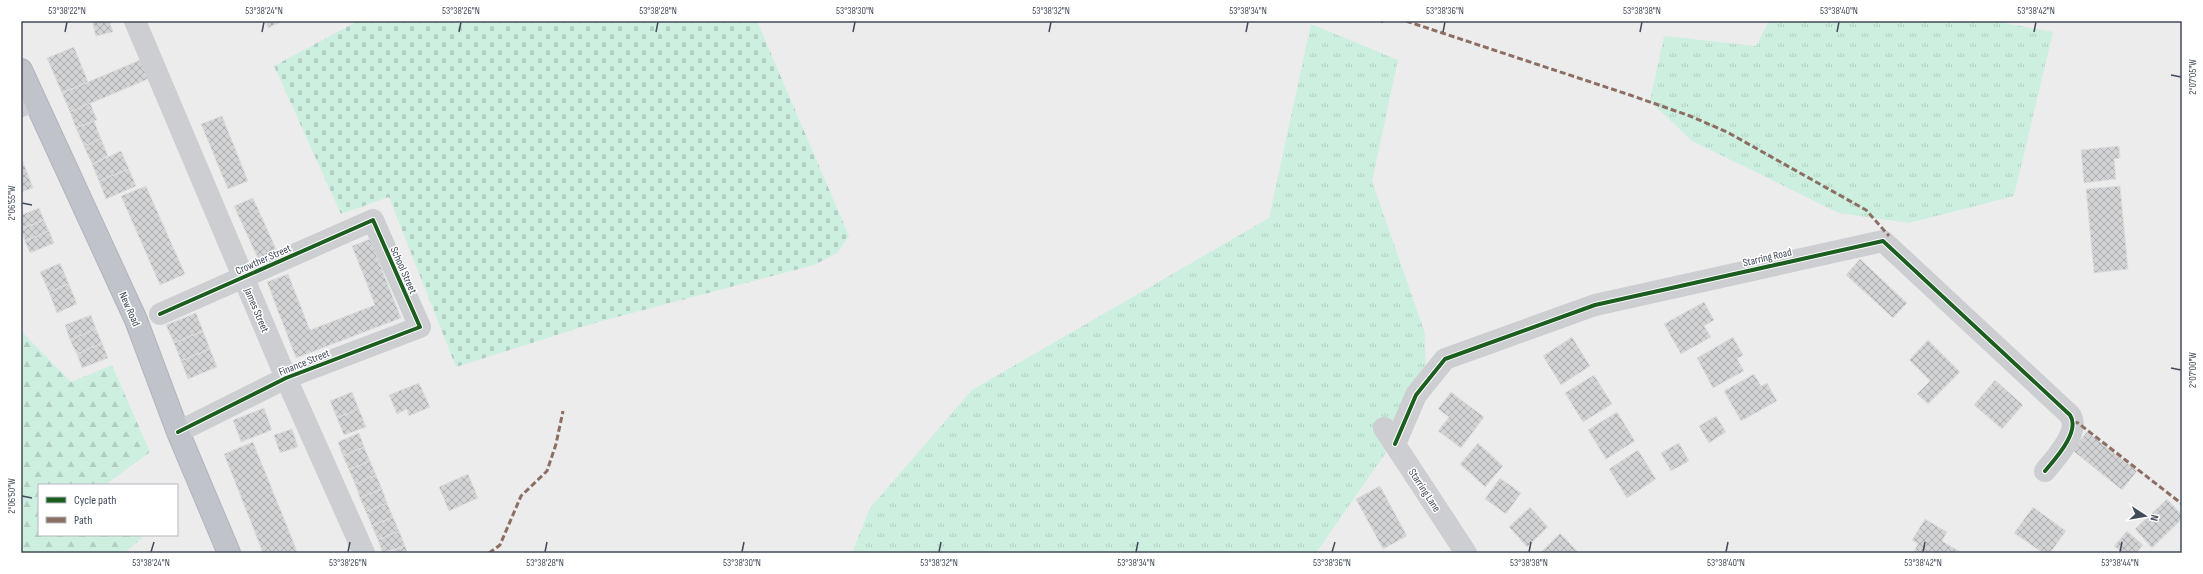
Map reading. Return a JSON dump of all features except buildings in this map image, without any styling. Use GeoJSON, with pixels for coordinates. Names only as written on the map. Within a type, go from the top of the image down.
{"type":"FeatureCollection","features":[{"type":"Feature","properties":{"kind":"highway","name":"New Road"},"geometry":{"type":"LineString","coordinates":[[21,70],[27,103],[136,320],[178,432],[229,553]]}},
{"type":"Feature","properties":{"kind":"street","name":"James Street"},"geometry":{"type":"LineString","coordinates":[[135,21],[286,378],[364,553]]}},
{"type":"Feature","properties":{"kind":"street","name":"Crowther Street"},"geometry":{"type":"LineString","coordinates":[[160,314],[372,220]]}},
{"type":"Feature","properties":{"kind":"street","name":"School Street"},"geometry":{"type":"LineString","coordinates":[[372,220],[420,328]]}},
{"type":"Feature","properties":{"kind":"street","name":"Starring Road"},"geometry":{"type":"LineString","coordinates":[[1390,436],[1416,396],[1444,359],[1595,305],[1883,241],[2070,415],[2073,420],[2072,432],[2064,447],[2046,471]]}},
{"type":"Feature","properties":{"kind":"street","name":"Finance Street"},"geometry":{"type":"LineString","coordinates":[[178,432],[286,378],[420,328]]}},
{"type":"Feature","properties":{"kind":"street","name":"Starring Lane"},"geometry":{"type":"LineString","coordinates":[[1390,436],[1466,553]]}},
{"type":"Feature","properties":{"kind":"green space"},"geometry":{"type":"Polygon","coordinates":[[[358,21],[757,21],[849,236],[837,253],[814,265],[598,322],[456,367],[389,197],[341,214],[274,66],[358,21]]]}},
{"type":"Feature","properties":{"kind":"green space"},"geometry":{"type":"Polygon","coordinates":[[[1769,21],[1994,21],[2053,32],[2014,196],[1909,223],[1839,213],[1692,141],[1650,101],[1664,36],[1756,46],[1769,21]]]}},
{"type":"Feature","properties":{"kind":"green space"},"geometry":{"type":"Polygon","coordinates":[[[1311,24],[1398,60],[1372,181],[1425,333],[1426,395],[1316,553],[852,553],[870,508],[972,390],[1269,218],[1311,24]]]}},
{"type":"Feature","properties":{"kind":"green space"},"geometry":{"type":"Polygon","coordinates":[[[21,331],[71,382],[112,365],[150,452],[106,484],[38,484],[38,536],[141,536],[142,538],[124,553],[21,553],[21,331]]]}},
{"type":"Feature","properties":{"kind":"marked path"},"geometry":{"type":"LineString","coordinates":[[1406,21],[1630,95],[1690,116],[1727,132],[1866,210],[1889,236]]}},
{"type":"Feature","properties":{"kind":"marked path"},"geometry":{"type":"LineString","coordinates":[[489,553],[500,545],[521,496],[547,471],[556,444],[563,411]]}},
{"type":"Feature","properties":{"kind":"marked path"},"geometry":{"type":"LineString","coordinates":[[2073,422],[2078,423],[2182,504]]}},
{"type":"Feature","properties":{"kind":"cycle path"},"geometry":{"type":"LineString","coordinates":[[160,314],[373,220],[420,327],[286,378],[178,432]]}},
{"type":"Feature","properties":{"kind":"cycle path"},"geometry":{"type":"LineString","coordinates":[[1395,444],[1416,395],[1445,359],[1595,305],[1883,241],[2070,415],[2072,422],[2070,437],[2045,471]]}}]}
